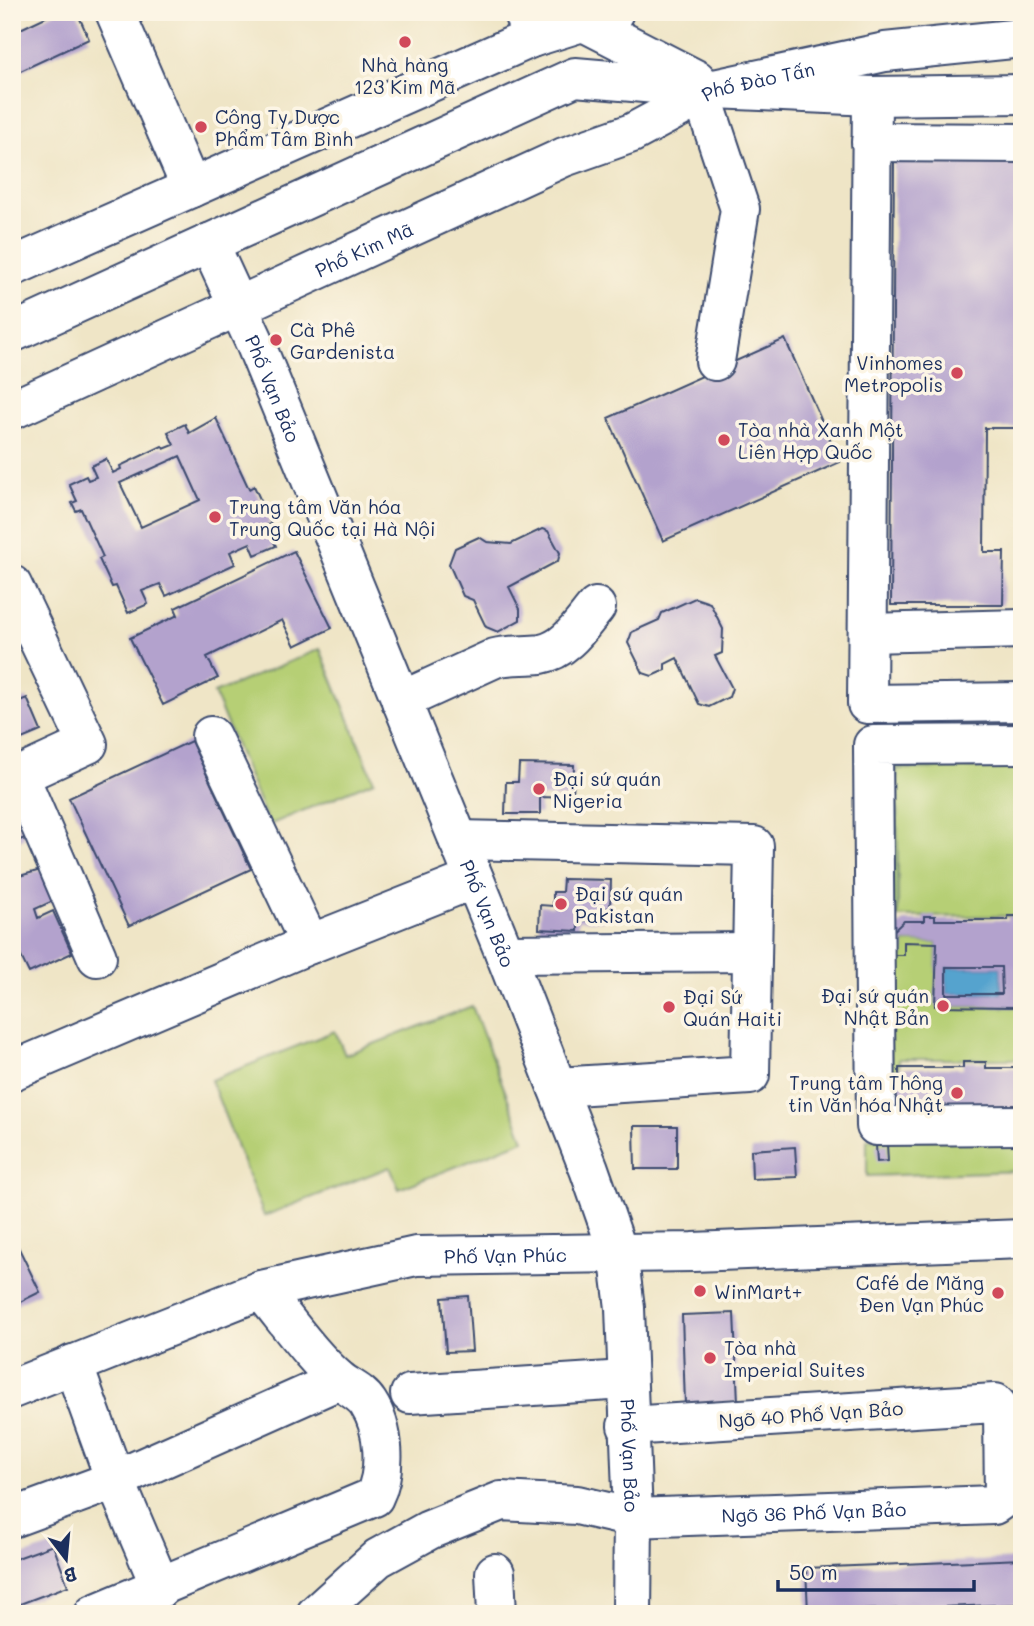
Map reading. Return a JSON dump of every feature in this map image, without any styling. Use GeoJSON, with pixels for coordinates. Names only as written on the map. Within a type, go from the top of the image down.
{"type":"FeatureCollection","features":[{"type":"Feature","properties":{"kind":"main road"},"geometry":{"type":"LineString","coordinates":[[114,12],[191,188]]}},
{"type":"Feature","properties":{"kind":"main road"},"geometry":{"type":"LineString","coordinates":[[12,267],[191,188],[527,25],[599,17],[708,92],[740,209],[715,361]]}},
{"type":"Feature","properties":{"kind":"main road","name":"Phố Đào Tấn"},"geometry":{"type":"LineString","coordinates":[[708,92],[885,52],[1022,38]]}},
{"type":"Feature","properties":{"kind":"main road"},"geometry":{"type":"LineString","coordinates":[[12,332],[575,77],[708,92]]}},
{"type":"Feature","properties":{"kind":"main road","name":"Phố Đào Tấn"},"geometry":{"type":"LineString","coordinates":[[708,92],[872,96],[1022,94]]}},
{"type":"Feature","properties":{"kind":"main road","name":"Phố Kim Mã"},"geometry":{"type":"LineString","coordinates":[[12,410],[564,157],[632,133],[708,92]]}},
{"type":"Feature","properties":{"kind":"main road"},"geometry":{"type":"LineString","coordinates":[[872,96],[867,704],[1022,702]]}},
{"type":"Feature","properties":{"kind":"main road"},"geometry":{"type":"LineString","coordinates":[[871,142],[1022,144]]}},
{"type":"Feature","properties":{"kind":"main road","name":"Phố Vạn Bảo"},"geometry":{"type":"LineString","coordinates":[[209,243],[239,306],[505,954],[618,1252],[625,1308],[625,1380],[633,1518],[632,1614]]}},
{"type":"Feature","properties":{"kind":"main road"},"geometry":{"type":"LineString","coordinates":[[401,702],[495,658],[510,654],[542,654],[558,647],[570,639],[596,607]]}},
{"type":"Feature","properties":{"kind":"main road"},"geometry":{"type":"LineString","coordinates":[[18,612],[88,744],[15,777],[97,957]]}},
{"type":"Feature","properties":{"kind":"main road"},"geometry":{"type":"LineString","coordinates":[[868,633],[1022,629]]}},
{"type":"Feature","properties":{"kind":"main road"},"geometry":{"type":"LineString","coordinates":[[211,736],[310,944]]}},
{"type":"Feature","properties":{"kind":"main road"},"geometry":{"type":"LineString","coordinates":[[1022,744],[873,745],[876,1126],[1022,1125]]}},
{"type":"Feature","properties":{"kind":"main road"},"geometry":{"type":"LineString","coordinates":[[458,840],[754,846],[750,1075],[557,1087]]}},
{"type":"Feature","properties":{"kind":"main road"},"geometry":{"type":"LineString","coordinates":[[12,1071],[310,944],[474,879]]}},
{"type":"Feature","properties":{"kind":"main road"},"geometry":{"type":"LineString","coordinates":[[505,954],[752,953]]}},
{"type":"Feature","properties":{"kind":"main road","name":"Phố Vạn Phúc"},"geometry":{"type":"LineString","coordinates":[[12,1389],[261,1290],[416,1256],[693,1252],[1022,1238]]}},
{"type":"Feature","properties":{"kind":"main road"},"geometry":{"type":"LineString","coordinates":[[94,1614],[374,1497],[383,1473],[374,1417],[361,1394],[339,1380],[261,1290]]}},
{"type":"Feature","properties":{"kind":"main road"},"geometry":{"type":"LineString","coordinates":[[73,1364],[115,1480],[161,1588]]}},
{"type":"Feature","properties":{"kind":"main road"},"geometry":{"type":"LineString","coordinates":[[12,1518],[115,1480],[339,1380]]}},
{"type":"Feature","properties":{"kind":"main road"},"geometry":{"type":"LineString","coordinates":[[410,1394],[625,1380]]}},
{"type":"Feature","properties":{"kind":"main road","name":"Ngõ 40 Phố Vạn Bảo"},"geometry":{"type":"LineString","coordinates":[[627,1426],[995,1402],[1003,1412],[1004,1498],[994,1505]]}},
{"type":"Feature","properties":{"kind":"main road","name":"Ngõ 36 Phố Vạn Bảo"},"geometry":{"type":"LineString","coordinates":[[316,1614],[378,1558],[429,1530],[501,1501],[577,1505],[633,1518],[994,1505]]}},
{"type":"Feature","properties":{"kind":"main road"},"geometry":{"type":"LineString","coordinates":[[495,1573],[497,1614]]}},
{"type":"Feature","properties":{"kind":"green space"},"geometry":{"type":"Polygon","coordinates":[[[320,649],[374,781],[269,825],[214,693],[320,649]]]}},
{"type":"Feature","properties":{"kind":"green space"},"geometry":{"type":"Polygon","coordinates":[[[1022,752],[1022,767],[897,769],[898,917],[884,917],[882,754],[1022,752]]]}},
{"type":"Feature","properties":{"kind":"green space"},"geometry":{"type":"Polygon","coordinates":[[[1022,767],[1022,916],[898,917],[896,768],[1022,767]]]}},
{"type":"Feature","properties":{"kind":"green space"},"geometry":{"type":"Polygon","coordinates":[[[904,942],[937,943],[936,1006],[1014,1007],[1022,1003],[1022,1059],[899,1059],[899,1081],[892,1081],[884,955],[903,955],[904,942]]]}},
{"type":"Feature","properties":{"kind":"green space"},"geometry":{"type":"Polygon","coordinates":[[[472,1006],[524,1140],[399,1189],[390,1167],[264,1216],[211,1080],[335,1031],[345,1055],[472,1006]]]}},
{"type":"Feature","properties":{"kind":"green space"},"geometry":{"type":"Polygon","coordinates":[[[1022,1138],[1022,1171],[867,1176],[867,1139],[1022,1138]]]}},
{"type":"Feature","properties":{"kind":"water"},"geometry":{"type":"Polygon","coordinates":[[[946,967],[1001,967],[1002,994],[946,994],[946,967]]]}},
{"type":"Feature","properties":{"kind":"building"},"geometry":{"type":"Polygon","coordinates":[[[56,12],[77,12],[89,39],[12,75],[12,33],[56,12]]]}},
{"type":"Feature","properties":{"kind":"building","name":"Vinhomes Metropolis"},"geometry":{"type":"Polygon","coordinates":[[[894,159],[1022,160],[1022,428],[985,428],[984,552],[1004,552],[1003,605],[891,605],[894,159]]]}},
{"type":"Feature","properties":{"kind":"building","name":"Tòa nhà Xanh Một Liên Hợp Quốc"},"geometry":{"type":"Polygon","coordinates":[[[785,339],[840,462],[663,541],[608,418],[785,339]]]}},
{"type":"Feature","properties":{"kind":"building","name":"Trung tâm Văn hóa Trung Quốc tại Hà Nội"},"geometry":{"type":"Polygon","coordinates":[[[216,418],[249,489],[254,486],[271,523],[266,526],[276,546],[255,555],[250,543],[230,552],[235,564],[166,596],[160,584],[142,591],[148,604],[128,613],[116,586],[112,587],[99,559],[103,557],[81,509],[76,511],[72,503],[77,501],[69,484],[86,476],[88,480],[96,477],[91,466],[106,459],[113,473],[121,469],[120,466],[162,446],[164,449],[174,445],[168,432],[185,424],[189,433],[216,418]],[[180,456],[120,483],[141,527],[200,500],[180,456]]]}},
{"type":"Feature","properties":{"kind":"building"},"geometry":{"type":"Polygon","coordinates":[[[542,529],[548,531],[560,553],[558,561],[509,587],[520,609],[520,620],[498,632],[486,627],[473,600],[463,596],[449,564],[455,548],[479,537],[487,542],[511,544],[542,529]]]}},
{"type":"Feature","properties":{"kind":"building"},"geometry":{"type":"Polygon","coordinates":[[[294,551],[332,628],[295,646],[282,620],[207,657],[218,678],[163,705],[130,638],[178,615],[175,608],[294,551]]]}},
{"type":"Feature","properties":{"kind":"building"},"geometry":{"type":"Polygon","coordinates":[[[695,598],[710,603],[723,629],[722,653],[715,656],[732,688],[729,697],[709,707],[699,704],[677,658],[665,664],[665,670],[652,676],[643,673],[628,643],[632,632],[659,620],[662,613],[695,598]]]}},
{"type":"Feature","properties":{"kind":"building"},"geometry":{"type":"Polygon","coordinates":[[[27,698],[41,731],[12,743],[12,704],[27,698]]]}},
{"type":"Feature","properties":{"kind":"building"},"geometry":{"type":"Polygon","coordinates":[[[191,741],[251,869],[129,926],[69,798],[191,741]]]}},
{"type":"Feature","properties":{"kind":"building","name":"Đại sứ quán Nigeria"},"geometry":{"type":"Polygon","coordinates":[[[519,764],[574,765],[573,798],[540,797],[540,814],[505,814],[506,782],[518,782],[519,764]]]}},
{"type":"Feature","properties":{"kind":"building"},"geometry":{"type":"Polygon","coordinates":[[[12,809],[25,838],[12,843],[12,809]]]}},
{"type":"Feature","properties":{"kind":"building"},"geometry":{"type":"Polygon","coordinates":[[[41,870],[55,900],[35,909],[38,918],[53,911],[72,953],[29,973],[16,946],[12,948],[12,878],[41,870]]]}},
{"type":"Feature","properties":{"kind":"building"},"geometry":{"type":"Polygon","coordinates":[[[563,879],[611,880],[610,908],[603,908],[603,921],[578,920],[578,931],[539,929],[540,905],[553,906],[553,892],[562,892],[563,879]]]}},
{"type":"Feature","properties":{"kind":"building"},"geometry":{"type":"Polygon","coordinates":[[[924,916],[935,916],[935,920],[1008,920],[1008,916],[1022,916],[1022,1003],[1014,1007],[935,1006],[937,943],[904,942],[904,955],[884,955],[884,940],[904,921],[924,921],[924,916]],[[946,967],[946,994],[1002,994],[1001,967],[946,967]]]}},
{"type":"Feature","properties":{"kind":"building","name":"Trung tâm Thông tin Văn hóa Nhật"},"geometry":{"type":"Polygon","coordinates":[[[963,1062],[986,1062],[986,1068],[1022,1068],[1022,1111],[899,1111],[899,1105],[892,1105],[892,1081],[899,1081],[899,1068],[963,1068],[963,1062]]]}},
{"type":"Feature","properties":{"kind":"building"},"geometry":{"type":"Polygon","coordinates":[[[634,1126],[677,1126],[677,1169],[635,1169],[634,1126]]]}},
{"type":"Feature","properties":{"kind":"building"},"geometry":{"type":"Polygon","coordinates":[[[887,1144],[888,1161],[877,1162],[876,1145],[887,1144]]]}},
{"type":"Feature","properties":{"kind":"building"},"geometry":{"type":"Polygon","coordinates":[[[795,1147],[797,1177],[752,1179],[751,1150],[795,1147]]]}},
{"type":"Feature","properties":{"kind":"building"},"geometry":{"type":"Polygon","coordinates":[[[12,1234],[40,1292],[14,1305],[12,1301],[12,1234]]]}},
{"type":"Feature","properties":{"kind":"building"},"geometry":{"type":"Polygon","coordinates":[[[468,1296],[472,1351],[446,1352],[442,1298],[468,1296]]]}},
{"type":"Feature","properties":{"kind":"building","name":"Tòa nhà Imperial Suites"},"geometry":{"type":"Polygon","coordinates":[[[734,1313],[738,1402],[685,1404],[682,1315],[734,1313]]]}},
{"type":"Feature","properties":{"kind":"building"},"geometry":{"type":"Polygon","coordinates":[[[53,1545],[68,1586],[12,1607],[12,1560],[53,1545]]]}},
{"type":"Feature","properties":{"kind":"building"},"geometry":{"type":"Polygon","coordinates":[[[1022,1559],[1022,1604],[808,1612],[806,1568],[1022,1559]]]}},
{"type":"Feature","properties":{"kind":"place","name":"Nhà hàng 123 Kim Mã"},"geometry":{"type":"Point","coordinates":[405,42]}},
{"type":"Feature","properties":{"kind":"place","name":"Công Ty Dược Phẩm Tâm Bình"},"geometry":{"type":"Point","coordinates":[201,127]}},
{"type":"Feature","properties":{"kind":"place","name":"Cà Phê Gardenista"},"geometry":{"type":"Point","coordinates":[276,340]}},
{"type":"Feature","properties":{"kind":"place","name":"Vinhomes Metropolis"},"geometry":{"type":"Point","coordinates":[957,373]}},
{"type":"Feature","properties":{"kind":"place","name":"Tòa nhà Xanh Một Liên Hợp Quốc"},"geometry":{"type":"Point","coordinates":[724,440]}},
{"type":"Feature","properties":{"kind":"place","name":"Trung tâm Văn hóa Trung Quốc tại Hà Nội"},"geometry":{"type":"Point","coordinates":[215,517]}},
{"type":"Feature","properties":{"kind":"place","name":"Đại sứ quán Nigeria"},"geometry":{"type":"Point","coordinates":[539,789]}},
{"type":"Feature","properties":{"kind":"place","name":"Đại sứ quán Pakistan"},"geometry":{"type":"Point","coordinates":[561,904]}},
{"type":"Feature","properties":{"kind":"place","name":"Đại sứ quán Nhật Bản"},"geometry":{"type":"Point","coordinates":[943,1006]}},
{"type":"Feature","properties":{"kind":"place","name":"Đại Sứ Quán Haiti"},"geometry":{"type":"Point","coordinates":[669,1007]}},
{"type":"Feature","properties":{"kind":"place","name":"Trung tâm Thông tin Văn hóa Nhật"},"geometry":{"type":"Point","coordinates":[957,1093]}},
{"type":"Feature","properties":{"kind":"place","name":"WinMart+"},"geometry":{"type":"Point","coordinates":[700,1291]}},
{"type":"Feature","properties":{"kind":"place","name":"Café de Măng Đen Vạn Phúc"},"geometry":{"type":"Point","coordinates":[998,1293]}},
{"type":"Feature","properties":{"kind":"place","name":"Tòa nhà Imperial Suites"},"geometry":{"type":"Point","coordinates":[710,1358]}}]}
